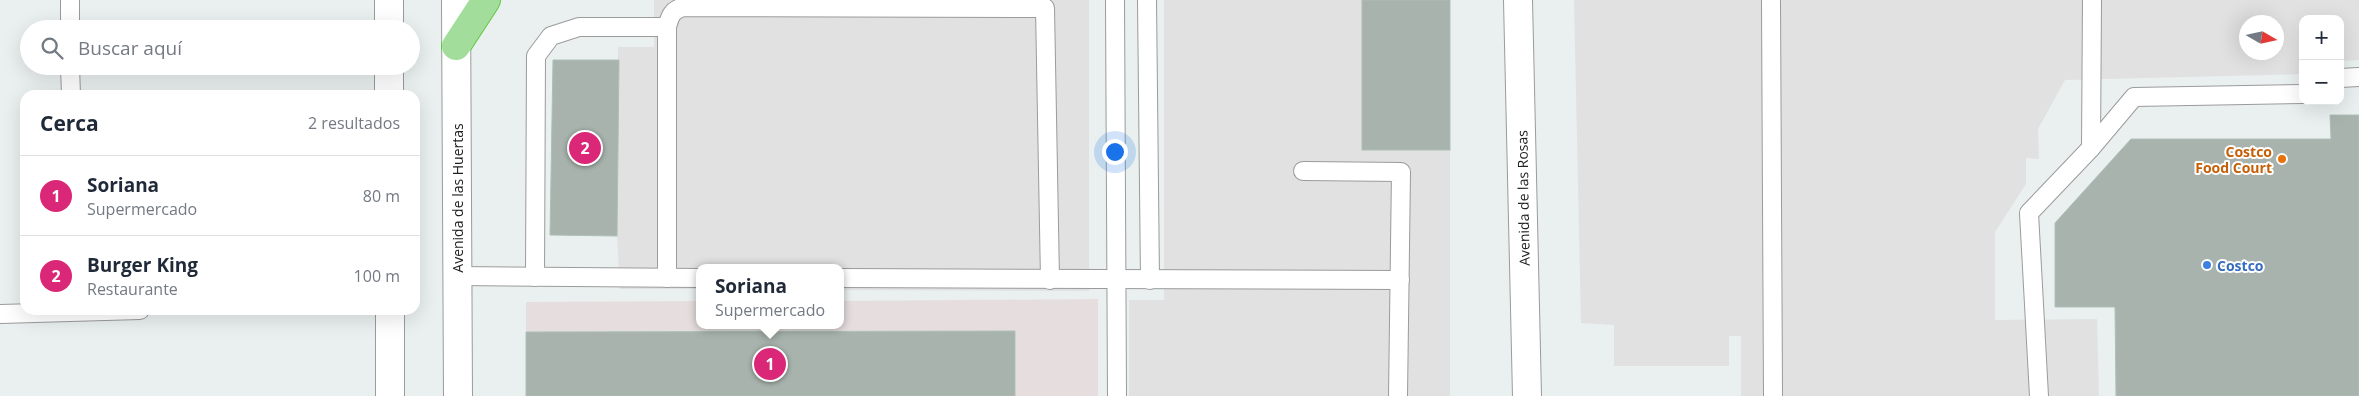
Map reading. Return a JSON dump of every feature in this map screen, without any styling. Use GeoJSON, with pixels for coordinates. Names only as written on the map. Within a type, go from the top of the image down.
{"type":"FeatureCollection","features":[{"type":"Feature","properties":{"kind":"highway"},"geometry":{"type":"LineString","coordinates":[[456,46],[486,0]]}},
{"type":"Feature","properties":{"kind":"street"},"geometry":{"type":"LineString","coordinates":[[389,0],[389,20]]}},
{"type":"Feature","properties":{"kind":"street","name":"Avenida de las Huertas"},"geometry":{"type":"LineString","coordinates":[[456,0],[458,396]]}},
{"type":"Feature","properties":{"kind":"street","name":"Avenida de las Rosas"},"geometry":{"type":"LineString","coordinates":[[1518,0],[1527,396]]}},
{"type":"Feature","properties":{"kind":"street"},"geometry":{"type":"LineString","coordinates":[[389,75],[389,90]]}},
{"type":"Feature","properties":{"kind":"street"},"geometry":{"type":"LineString","coordinates":[[390,315],[390,396]]}},
{"type":"Feature","properties":{"kind":"lane"},"geometry":{"type":"LineString","coordinates":[[70,0],[70,20]]}},
{"type":"Feature","properties":{"kind":"lane"},"geometry":{"type":"LineString","coordinates":[[1115,0],[1117,396]]}},
{"type":"Feature","properties":{"kind":"lane"},"geometry":{"type":"LineString","coordinates":[[1147,0],[1150,280]]}},
{"type":"Feature","properties":{"kind":"lane"},"geometry":{"type":"LineString","coordinates":[[2091,148],[2092,0]]}},
{"type":"Feature","properties":{"kind":"lane"},"geometry":{"type":"LineString","coordinates":[[1771,2],[1773,396]]}},
{"type":"Feature","properties":{"kind":"lane"},"geometry":{"type":"LineString","coordinates":[[667,278],[667,27],[670,16],[676,9],[684,7],[1045,8],[1050,280]]}},
{"type":"Feature","properties":{"kind":"lane"},"geometry":{"type":"LineString","coordinates":[[535,277],[536,56],[551,36],[579,27],[667,27]]}},
{"type":"Feature","properties":{"kind":"lane"},"geometry":{"type":"LineString","coordinates":[[70,75],[71,90]]}},
{"type":"Feature","properties":{"kind":"lane"},"geometry":{"type":"LineString","coordinates":[[2344,78],[2359,78]]}},
{"type":"Feature","properties":{"kind":"lane"},"geometry":{"type":"LineString","coordinates":[[2040,396],[2029,213],[2091,148],[2134,97],[2299,94]]}},
{"type":"Feature","properties":{"kind":"lane"},"geometry":{"type":"LineString","coordinates":[[1303,171],[1401,172],[1398,396]]}},
{"type":"Feature","properties":{"kind":"lane"},"geometry":{"type":"LineString","coordinates":[[457,276],[696,278]]}},
{"type":"Feature","properties":{"kind":"lane"},"geometry":{"type":"LineString","coordinates":[[844,278],[1400,280]]}},
{"type":"Feature","properties":{"kind":"lane"},"geometry":{"type":"LineString","coordinates":[[0,314],[20,313]]}},
{"type":"Feature","properties":{"kind":"shaded area"},"geometry":{"type":"Polygon","coordinates":[[[654,0],[1089,0],[1089,291],[844,290],[844,264],[696,264],[696,289],[620,289],[617,236],[618,47],[654,47],[654,0]]]}},
{"type":"Feature","properties":{"kind":"shaded area"},"geometry":{"type":"Polygon","coordinates":[[[1164,0],[1362,0],[1362,150],[1450,150],[1450,396],[1129,396],[1129,300],[1164,300],[1164,0]]]}},
{"type":"Feature","properties":{"kind":"shaded area"},"geometry":{"type":"Polygon","coordinates":[[[1574,0],[2359,0],[2359,60],[2344,61],[2344,15],[2299,15],[2299,74],[2065,80],[2038,129],[2039,159],[2026,158],[2026,184],[1995,232],[1995,320],[2097,319],[2099,396],[1741,396],[1741,336],[1729,336],[1729,366],[1614,366],[1614,325],[1581,323],[1574,0]]]}},
{"type":"Feature","properties":{"kind":"shaded area"},"geometry":{"type":"Polygon","coordinates":[[[1098,299],[1098,396],[1015,396],[1014,331],[526,332],[526,302],[696,301],[696,329],[844,329],[844,301],[1098,299]]]}},
{"type":"Feature","properties":{"kind":"building"},"geometry":{"type":"Polygon","coordinates":[[[1362,0],[1450,0],[1450,150],[1362,150],[1362,0]]]}},
{"type":"Feature","properties":{"kind":"building"},"geometry":{"type":"Polygon","coordinates":[[[553,60],[619,60],[617,236],[550,235],[553,60]]]}},
{"type":"Feature","properties":{"kind":"building","name":"Costco"},"geometry":{"type":"Polygon","coordinates":[[[2330,115],[2359,115],[2359,396],[2116,396],[2115,307],[2055,307],[2055,223],[2131,139],[2331,139],[2330,115]]]}},
{"type":"Feature","properties":{"kind":"building"},"geometry":{"type":"Polygon","coordinates":[[[1015,331],[1015,396],[526,396],[526,332],[1015,331]]]}},
{"type":"Feature","properties":{"kind":"place","name":"Burger King"},"geometry":{"type":"Point","coordinates":[585,148]}},
{"type":"Feature","properties":{"kind":"place","name":"Costco Food Court"},"geometry":{"type":"Point","coordinates":[2282,159]}},
{"type":"Feature","properties":{"kind":"place","name":"Costco"},"geometry":{"type":"Point","coordinates":[2207,265]}},
{"type":"Feature","properties":{"kind":"place","name":"Soriana"},"geometry":{"type":"Point","coordinates":[770,364]}}]}
